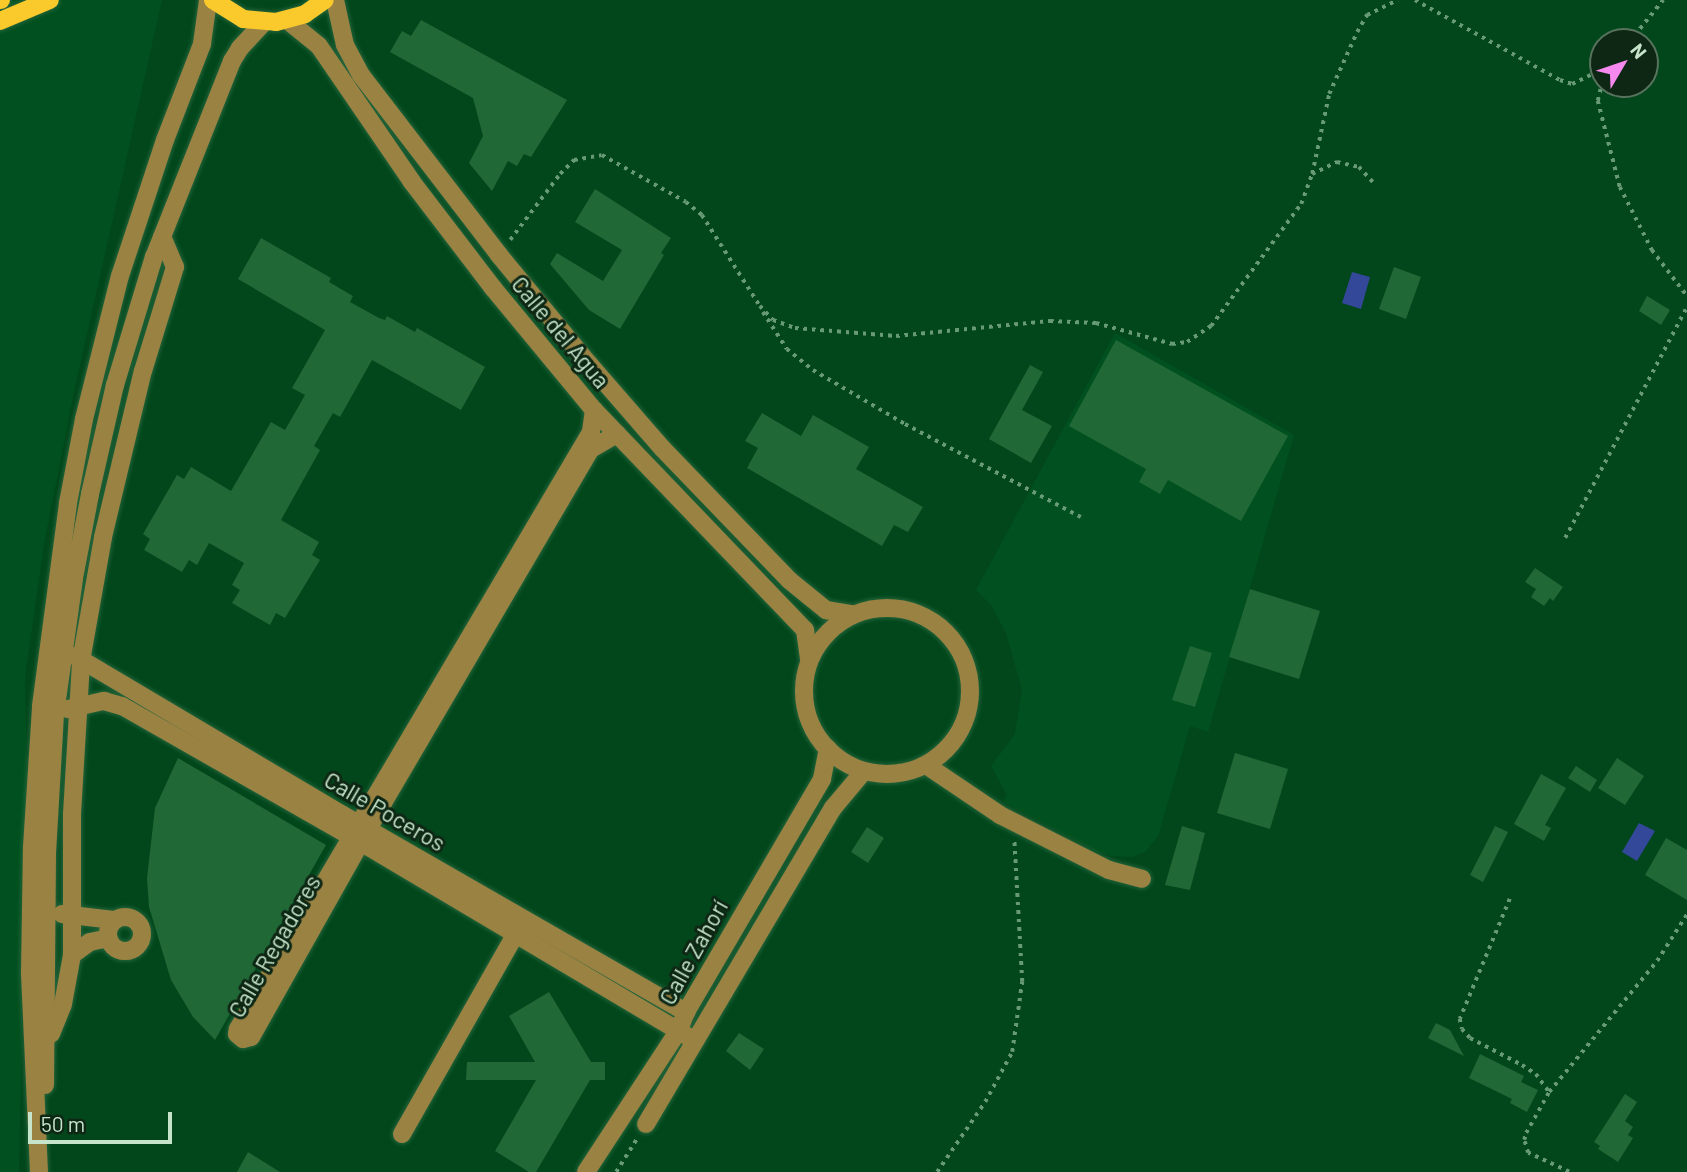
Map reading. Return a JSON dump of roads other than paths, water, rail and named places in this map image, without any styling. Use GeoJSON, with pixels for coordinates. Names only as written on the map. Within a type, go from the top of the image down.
{"type":"FeatureCollection","features":[{"type":"Feature","properties":{"kind":"main road"},"geometry":{"type":"LineString","coordinates":[[0,21],[50,0]]}},
{"type":"Feature","properties":{"kind":"main road"},"geometry":{"type":"LineString","coordinates":[[214,0],[243,19],[264,22],[287,20],[305,14],[325,0]]}},
{"type":"Feature","properties":{"kind":"street"},"geometry":{"type":"LineString","coordinates":[[40,1172],[30,973],[31,892],[41,706],[77,454],[120,276],[165,140],[202,44],[208,0]]}},
{"type":"Feature","properties":{"kind":"street","name":"Calle del Agua"},"geometry":{"type":"LineString","coordinates":[[335,0],[345,44],[357,68],[499,255],[662,448],[789,580],[826,610],[852,614]]}},
{"type":"Feature","properties":{"kind":"street","name":"Calle del Agua"},"geometry":{"type":"LineString","coordinates":[[287,20],[319,46],[412,182],[493,288],[594,410],[805,630],[809,660]]}},
{"type":"Feature","properties":{"kind":"street"},"geometry":{"type":"LineString","coordinates":[[40,1172],[48,1044],[47,907],[55,714],[79,545],[104,429],[136,314],[162,237],[232,61],[264,22]]}},
{"type":"Feature","properties":{"kind":"street"},"geometry":{"type":"LineString","coordinates":[[48,1044],[63,1004],[72,955],[71,916],[81,661],[103,537],[143,371],[174,267],[162,237]]}},
{"type":"Feature","properties":{"kind":"street","name":"Calle Regadores"},"geometry":{"type":"LineString","coordinates":[[594,410],[591,432],[361,833],[251,1037],[243,1039],[237,1034],[238,1029],[361,833],[591,449],[617,434]]}},
{"type":"Feature","properties":{"kind":"street"},"geometry":{"type":"LineString","coordinates":[[877,607],[903,608],[915,612],[927,617],[947,632],[962,653],[970,678],[970,704],[962,729],[947,750],[926,765],[906,772],[885,774],[864,771],[845,762],[828,749],[814,730],[805,707],[804,683],[809,660],[820,641],[834,626],[852,614],[877,607]]}},
{"type":"Feature","properties":{"kind":"street","name":"Calle Poceros"},"geometry":{"type":"LineString","coordinates":[[63,645],[81,661],[361,833],[516,933],[695,1041]]}},
{"type":"Feature","properties":{"kind":"street","name":"Calle Poceros"},"geometry":{"type":"LineString","coordinates":[[55,714],[104,701],[122,706],[361,833],[686,1012]]}},
{"type":"Feature","properties":{"kind":"street","name":"Calle Zahorí"},"geometry":{"type":"LineString","coordinates":[[586,1172],[679,1030],[686,1012],[822,779],[828,749]]}},
{"type":"Feature","properties":{"kind":"street"},"geometry":{"type":"LineString","coordinates":[[926,765],[1013,821],[1109,870],[1142,879]]}},
{"type":"Feature","properties":{"kind":"street","name":"Calle Zahorí"},"geometry":{"type":"LineString","coordinates":[[646,1124],[833,808],[864,771]]}},
{"type":"Feature","properties":{"kind":"street"},"geometry":{"type":"LineString","coordinates":[[31,892],[47,907],[71,916],[114,920],[125,916],[136,920],[142,930],[141,942],[126,951],[115,948],[108,938],[109,928],[114,920]]}},
{"type":"Feature","properties":{"kind":"street"},"geometry":{"type":"LineString","coordinates":[[401,1134],[516,933]]}},
{"type":"Feature","properties":{"kind":"street"},"geometry":{"type":"LineString","coordinates":[[72,955],[90,942],[108,938]]}},
{"type":"Feature","properties":{"kind":"water"},"geometry":{"type":"Polygon","coordinates":[[[1352,272],[1370,277],[1361,309],[1342,303],[1352,272]]]}},
{"type":"Feature","properties":{"kind":"water"},"geometry":{"type":"Polygon","coordinates":[[[1639,823],[1655,831],[1637,861],[1622,852],[1639,823]]]}}]}
